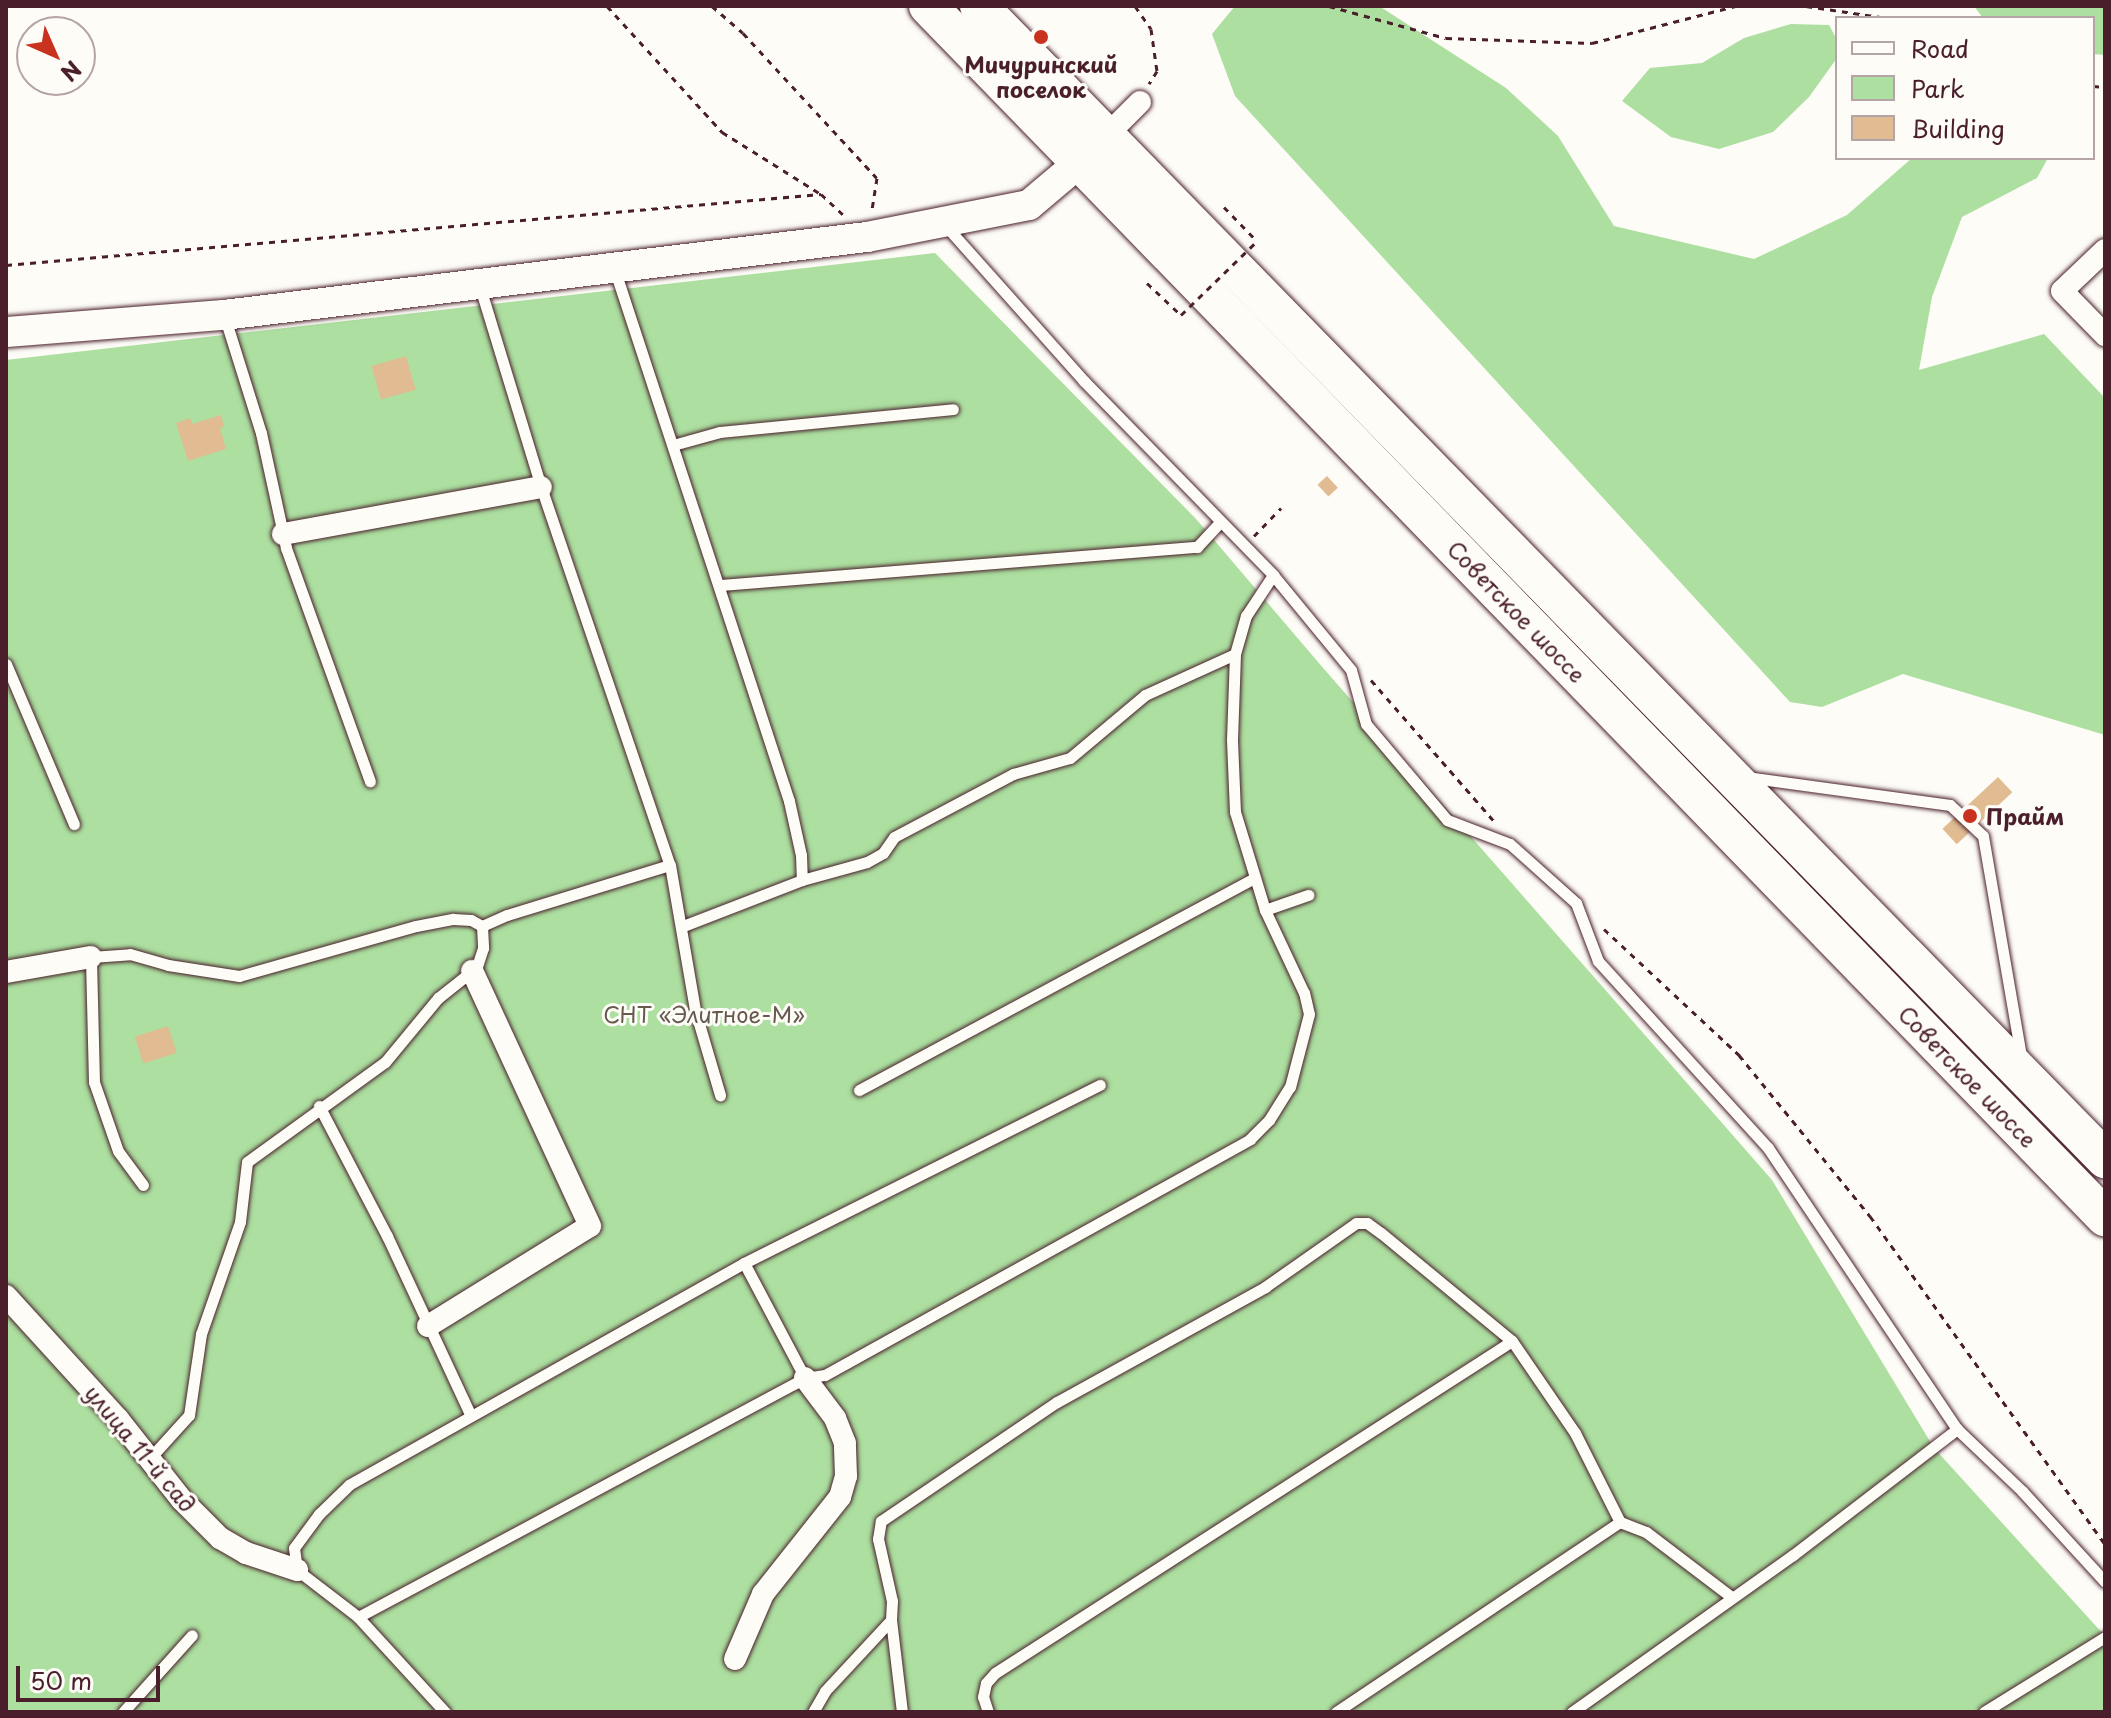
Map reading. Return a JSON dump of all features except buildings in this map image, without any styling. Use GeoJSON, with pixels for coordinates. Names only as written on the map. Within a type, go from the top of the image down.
{"type":"FeatureCollection","features":[{"type":"Feature","properties":{"kind":"highway","name":"Советское шоссе"},"geometry":{"type":"LineString","coordinates":[[928,6],[1093,149],[1731,775],[2105,1159]]}},
{"type":"Feature","properties":{"kind":"highway","name":"Советское шоссе"},"geometry":{"type":"LineString","coordinates":[[979,6],[1093,149],[2105,1217]]}},
{"type":"Feature","properties":{"kind":"street"},"geometry":{"type":"LineString","coordinates":[[6,332],[224,315],[944,225],[1029,205],[1093,149],[1140,102]]}},
{"type":"Feature","properties":{"kind":"street"},"geometry":{"type":"LineString","coordinates":[[2105,250],[2062,291],[2105,335]]}},
{"type":"Feature","properties":{"kind":"street"},"geometry":{"type":"LineString","coordinates":[[283,534],[541,487]]}},
{"type":"Feature","properties":{"kind":"street"},"geometry":{"type":"LineString","coordinates":[[6,972],[91,957]]}},
{"type":"Feature","properties":{"kind":"street"},"geometry":{"type":"LineString","coordinates":[[428,1326],[590,1226],[472,971]]}},
{"type":"Feature","properties":{"kind":"street","name":"улица 11-й сад"},"geometry":{"type":"LineString","coordinates":[[6,1296],[151,1457],[182,1500],[220,1538],[246,1553],[297,1570]]}},
{"type":"Feature","properties":{"kind":"street"},"geometry":{"type":"LineString","coordinates":[[735,1659],[763,1594],[840,1497],[846,1476],[845,1443],[835,1418],[805,1378]]}},
{"type":"Feature","properties":{"kind":"lane"},"geometry":{"type":"LineString","coordinates":[[944,225],[1084,381],[1273,575],[1351,670],[1366,724],[1447,820],[1510,844],[1576,903],[1598,961],[1768,1148],[1957,1429],[2022,1491],[2105,1582]]}},
{"type":"Feature","properties":{"kind":"lane"},"geometry":{"type":"LineString","coordinates":[[614,268],[789,801],[801,855],[802,880]]}},
{"type":"Feature","properties":{"kind":"lane"},"geometry":{"type":"LineString","coordinates":[[479,284],[541,487],[670,865],[683,926],[695,1010],[720,1095]]}},
{"type":"Feature","properties":{"kind":"lane"},"geometry":{"type":"LineString","coordinates":[[224,315],[261,433],[283,534],[370,781]]}},
{"type":"Feature","properties":{"kind":"lane"},"geometry":{"type":"LineString","coordinates":[[673,445],[720,432],[953,409]]}},
{"type":"Feature","properties":{"kind":"lane"},"geometry":{"type":"LineString","coordinates":[[720,585],[1197,547],[1220,522]]}},
{"type":"Feature","properties":{"kind":"lane"},"geometry":{"type":"LineString","coordinates":[[358,1617],[805,1378],[825,1375],[1250,1139],[1269,1120],[1290,1087],[1309,1014],[1304,993],[1265,910],[1235,812],[1232,740],[1235,654],[1246,616],[1273,575]]}},
{"type":"Feature","properties":{"kind":"lane"},"geometry":{"type":"LineString","coordinates":[[683,926],[802,880],[867,862],[883,853],[894,837],[1013,774],[1070,758],[1145,695],[1235,654]]}},
{"type":"Feature","properties":{"kind":"lane"},"geometry":{"type":"LineString","coordinates":[[6,664],[74,824]]}},
{"type":"Feature","properties":{"kind":"lane"},"geometry":{"type":"LineString","coordinates":[[1731,775],[1950,805],[1983,836],[2024,1077]]}},
{"type":"Feature","properties":{"kind":"lane"},"geometry":{"type":"LineString","coordinates":[[143,1185],[118,1151],[94,1082],[91,957],[130,954],[168,965],[239,976],[416,926],[453,919],[471,920],[482,926],[670,865]]}},
{"type":"Feature","properties":{"kind":"lane"},"geometry":{"type":"LineString","coordinates":[[859,1090],[1255,878]]}},
{"type":"Feature","properties":{"kind":"lane"},"geometry":{"type":"LineString","coordinates":[[1265,910],[1308,895]]}},
{"type":"Feature","properties":{"kind":"lane"},"geometry":{"type":"LineString","coordinates":[[151,1457],[189,1415],[201,1334],[240,1222],[247,1162],[319,1106],[359,1084],[385,1062],[438,998],[472,971],[483,948],[482,926]]}},
{"type":"Feature","properties":{"kind":"lane"},"geometry":{"type":"LineString","coordinates":[[445,1712],[358,1617],[297,1570],[294,1548],[319,1514],[349,1485],[470,1414],[744,1263],[1100,1085]]}},
{"type":"Feature","properties":{"kind":"lane"},"geometry":{"type":"LineString","coordinates":[[319,1106],[387,1236],[470,1414]]}},
{"type":"Feature","properties":{"kind":"lane"},"geometry":{"type":"LineString","coordinates":[[902,1712],[891,1620],[892,1601],[877,1528],[881,1521],[1057,1402],[1265,1287],[1356,1223],[1367,1223],[1381,1233],[1512,1341],[1575,1433],[1620,1522],[1646,1532],[1730,1596]]}},
{"type":"Feature","properties":{"kind":"lane"},"geometry":{"type":"LineString","coordinates":[[744,1263],[805,1378]]}},
{"type":"Feature","properties":{"kind":"lane"},"geometry":{"type":"LineString","coordinates":[[988,1712],[983,1697],[986,1683],[995,1673],[1512,1341]]}},
{"type":"Feature","properties":{"kind":"lane"},"geometry":{"type":"LineString","coordinates":[[1572,1712],[1730,1596],[1793,1555],[1957,1429]]}},
{"type":"Feature","properties":{"kind":"lane"},"geometry":{"type":"LineString","coordinates":[[1336,1712],[1620,1522]]}},
{"type":"Feature","properties":{"kind":"lane"},"geometry":{"type":"LineString","coordinates":[[813,1712],[825,1691],[891,1620]]}},
{"type":"Feature","properties":{"kind":"lane"},"geometry":{"type":"LineString","coordinates":[[123,1712],[192,1635]]}},
{"type":"Feature","properties":{"kind":"lane"},"geometry":{"type":"LineString","coordinates":[[1984,1712],[2105,1637]]}},
{"type":"Feature","properties":{"kind":"path"},"geometry":{"type":"LineString","coordinates":[[607,6],[722,132],[821,194],[867,237]]}},
{"type":"Feature","properties":{"kind":"path"},"geometry":{"type":"LineString","coordinates":[[712,6],[743,33],[877,178],[867,237]]}},
{"type":"Feature","properties":{"kind":"path"},"geometry":{"type":"LineString","coordinates":[[1135,6],[1151,29],[1157,71],[1140,102]]}},
{"type":"Feature","properties":{"kind":"path"},"geometry":{"type":"LineString","coordinates":[[1329,6],[1446,38],[1592,43],[1735,6]]}},
{"type":"Feature","properties":{"kind":"path"},"geometry":{"type":"LineString","coordinates":[[1806,6],[1874,16]]}},
{"type":"Feature","properties":{"kind":"path"},"geometry":{"type":"LineString","coordinates":[[6,265],[821,194]]}},
{"type":"Feature","properties":{"kind":"path"},"geometry":{"type":"LineString","coordinates":[[1147,283],[1181,315],[1257,241],[1224,207]]}},
{"type":"Feature","properties":{"kind":"path"},"geometry":{"type":"LineString","coordinates":[[1258,532],[1281,508]]}},
{"type":"Feature","properties":{"kind":"path"},"geometry":{"type":"LineString","coordinates":[[1351,670],[1375,682],[1489,814],[1510,844]]}},
{"type":"Feature","properties":{"kind":"path"},"geometry":{"type":"LineString","coordinates":[[1576,903],[1739,1055],[1870,1216],[2105,1544]]}},
{"type":"Feature","properties":{"kind":"green space"},"geometry":{"type":"Polygon","coordinates":[[[1235,6],[1379,6],[1506,88],[1558,136],[1614,226],[1754,259],[1847,215],[1910,160],[2047,160],[2037,178],[1962,217],[1932,297],[1919,370],[2044,334],[2105,398],[2105,735],[1903,674],[1822,707],[1790,702],[1235,96],[1212,34],[1235,6]]]}},
{"type":"Feature","properties":{"kind":"green space"},"geometry":{"type":"Polygon","coordinates":[[[1974,6],[2105,6],[2105,55],[2095,54],[2095,16],[1982,16],[1974,6]]]}},
{"type":"Feature","properties":{"kind":"green space"},"geometry":{"type":"Polygon","coordinates":[[[1791,24],[1829,25],[1835,36],[1835,61],[1809,97],[1773,132],[1719,149],[1671,137],[1622,101],[1650,68],[1702,63],[1744,38],[1791,24]]]}},
{"type":"Feature","properties":{"kind":"green space","name":"СНТ «Элитное-М»"},"geometry":{"type":"Polygon","coordinates":[[[935,253],[1197,520],[1772,1180],[1934,1448],[2105,1636],[2105,1712],[6,1712],[6,360],[935,253]]]}},
{"type":"Feature","properties":{"kind":"place","name":"Мичуринский поселок"},"geometry":{"type":"Point","coordinates":[1041,37]}},
{"type":"Feature","properties":{"kind":"place","name":"Прайм"},"geometry":{"type":"Point","coordinates":[1970,816]}}]}
